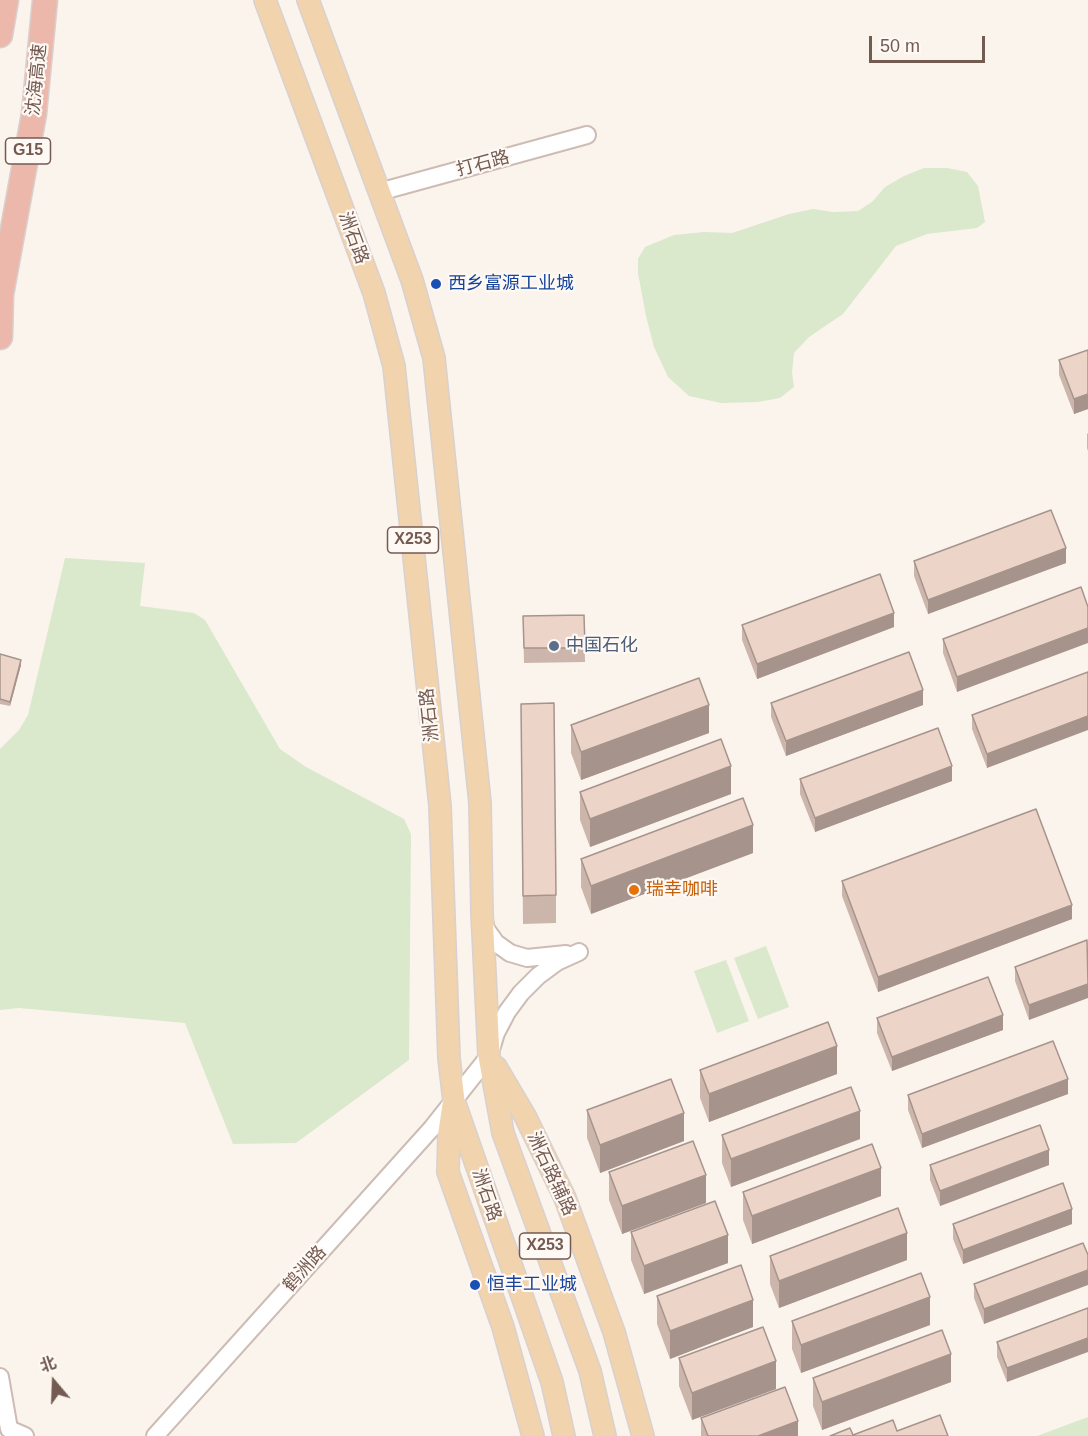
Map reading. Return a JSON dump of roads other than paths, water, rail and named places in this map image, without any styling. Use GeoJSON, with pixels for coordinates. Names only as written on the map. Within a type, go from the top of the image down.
{"type":"FeatureCollection","features":[{"type":"Feature","properties":{"kind":"highway"},"geometry":{"type":"LineString","coordinates":[[0,35],[6,0]]}},
{"type":"Feature","properties":{"kind":"highway","name":"沈海高速"},"geometry":{"type":"LineString","coordinates":[[0,337],[1,298],[34,114],[45,0]]}},
{"type":"Feature","properties":{"kind":"main road","name":"洲石路"},"geometry":{"type":"LineString","coordinates":[[265,0],[374,293],[394,366],[440,806],[448,1058],[454,1101],[552,1382],[564,1436]]}},
{"type":"Feature","properties":{"kind":"main road","name":"洲石路"},"geometry":{"type":"LineString","coordinates":[[308,0],[412,280],[434,358],[480,803],[482,913],[489,1056],[503,1133],[590,1371],[605,1436]]}},
{"type":"Feature","properties":{"kind":"main road","name":"洲石路辅路"},"geometry":{"type":"LineString","coordinates":[[489,1056],[525,1116],[565,1198],[614,1332],[643,1436]]}},
{"type":"Feature","properties":{"kind":"main road"},"geometry":{"type":"LineString","coordinates":[[454,1101],[449,1132],[448,1172],[503,1327],[533,1436]]}},
{"type":"Feature","properties":{"kind":"main road"},"geometry":{"type":"LineString","coordinates":[[484,1273],[552,1382]]}},
{"type":"Feature","properties":{"kind":"street","name":"打石路"},"geometry":{"type":"LineString","coordinates":[[379,192],[587,135]]}},
{"type":"Feature","properties":{"kind":"street","name":"鹤洲路"},"geometry":{"type":"LineString","coordinates":[[155,1436],[409,1156],[489,1056],[496,1033],[507,1012],[521,993],[557,962],[579,952],[526,958],[510,953],[496,944],[486,929],[482,913]]}},
{"type":"Feature","properties":{"kind":"street"},"geometry":{"type":"LineString","coordinates":[[0,1377],[9,1429],[25,1436]]}},
{"type":"Feature","properties":{"kind":"place","name":"西乡富源工业城"},"geometry":{"type":"Point","coordinates":[436,284]}},
{"type":"Feature","properties":{"kind":"place","name":"中国石化"},"geometry":{"type":"Point","coordinates":[554,646]}},
{"type":"Feature","properties":{"kind":"place","name":"瑞幸咖啡"},"geometry":{"type":"Point","coordinates":[634,890]}},
{"type":"Feature","properties":{"kind":"place","name":"恒丰工业城"},"geometry":{"type":"Point","coordinates":[475,1285]}}]}
